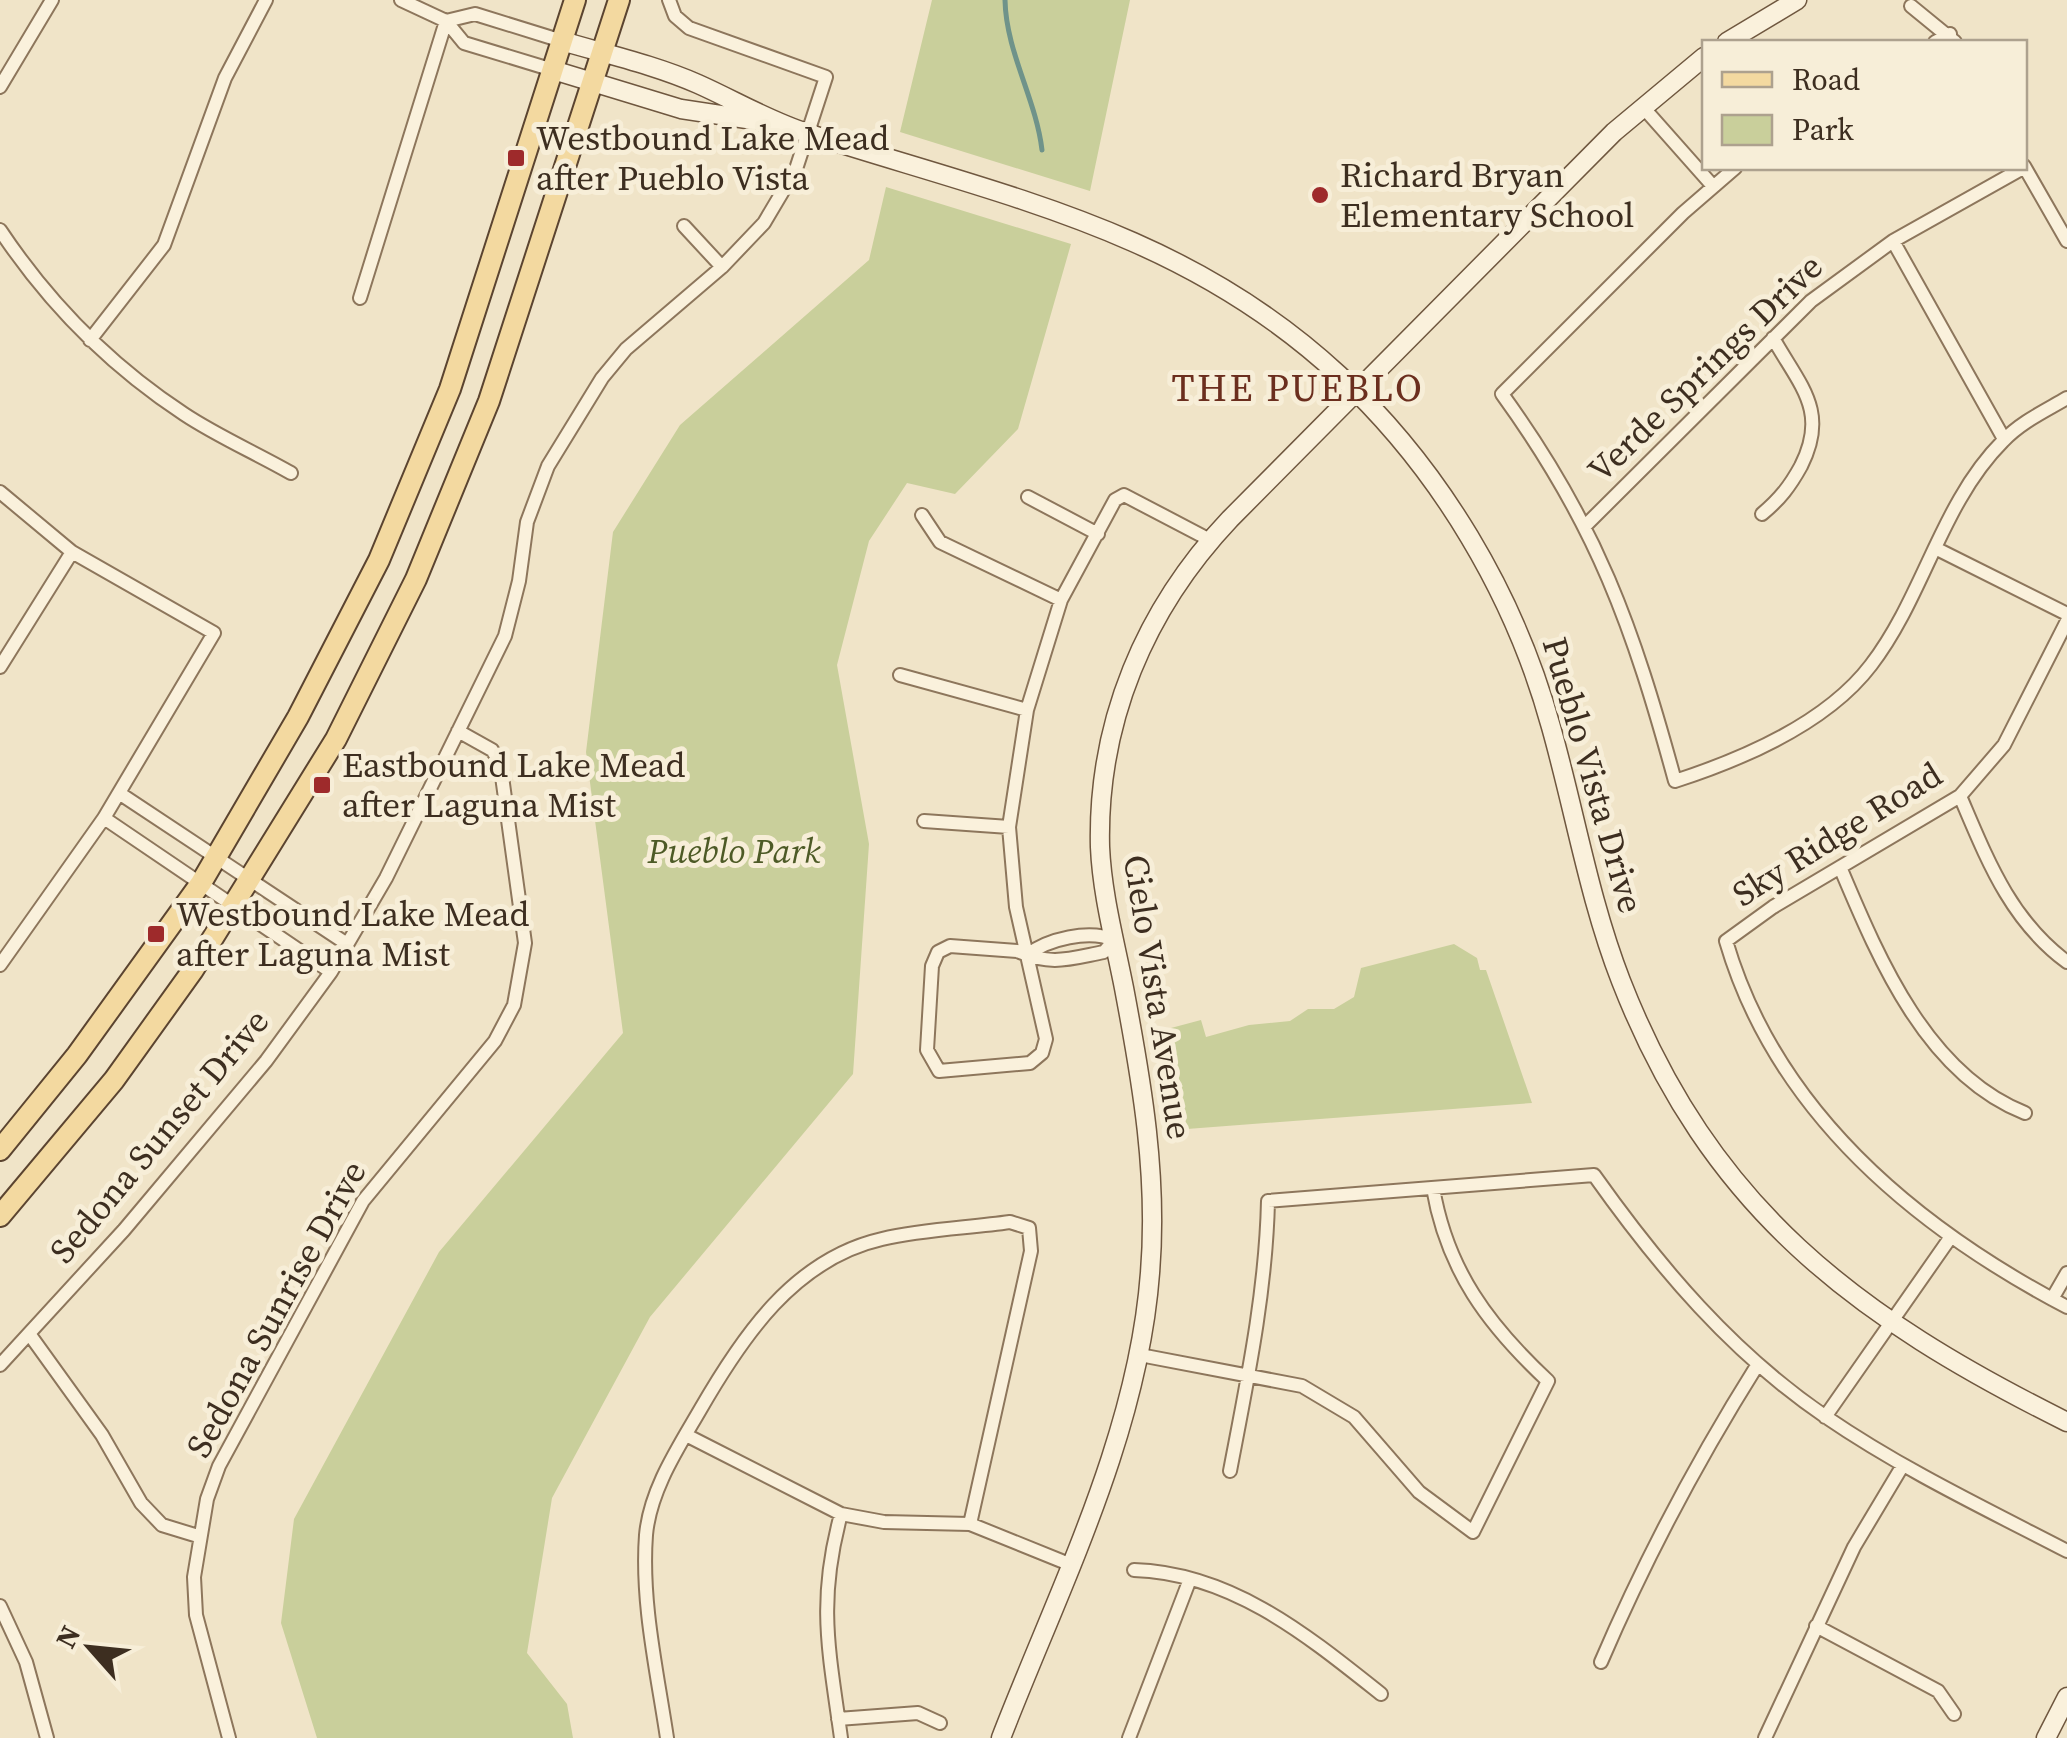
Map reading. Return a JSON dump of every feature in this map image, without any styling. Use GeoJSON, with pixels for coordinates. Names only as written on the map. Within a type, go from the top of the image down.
{"type":"FeatureCollection","features":[{"type":"Feature","properties":{"kind":"main road"},"geometry":{"type":"LineString","coordinates":[[0,1150],[89,1040],[201,883],[298,718],[379,560],[450,389],[575,0]]}},
{"type":"Feature","properties":{"kind":"main road"},"geometry":{"type":"LineString","coordinates":[[0,1216],[114,1080],[233,905],[336,739],[416,579],[490,401],[619,0]]}},
{"type":"Feature","properties":{"kind":"street"},"geometry":{"type":"LineString","coordinates":[[0,87],[52,0]]}},
{"type":"Feature","properties":{"kind":"street"},"geometry":{"type":"LineString","coordinates":[[90,340],[164,245],[225,78],[266,0]]}},
{"type":"Feature","properties":{"kind":"street","name":"Pueblo Vista Drive"},"geometry":{"type":"LineString","coordinates":[[400,0],[446,21],[464,43],[681,109],[781,124]]}},
{"type":"Feature","properties":{"kind":"street","name":"Sedona Sunset Drive"},"geometry":{"type":"LineString","coordinates":[[0,1364],[30,1335],[266,1061],[331,972],[386,878],[505,636],[519,581],[527,522],[548,466],[602,378],[626,349],[722,267],[772,212],[796,170],[826,77],[689,28],[675,16],[669,0]]}},
{"type":"Feature","properties":{"kind":"street"},"geometry":{"type":"LineString","coordinates":[[1730,40],[1797,0]]}},
{"type":"Feature","properties":{"kind":"street"},"geometry":{"type":"LineString","coordinates":[[1911,6],[1953,38]]}},
{"type":"Feature","properties":{"kind":"street","name":"Pueblo Vista Drive"},"geometry":{"type":"LineString","coordinates":[[446,21],[476,14],[692,81],[809,134],[1084,219],[1147,246],[1260,310],[1356,392],[1444,500],[1507,606],[1551,726],[1608,947],[1667,1079],[1726,1168],[1767,1217],[1841,1288],[1952,1364],[2067,1422]]}},
{"type":"Feature","properties":{"kind":"street"},"geometry":{"type":"LineString","coordinates":[[360,298],[446,21]]}},
{"type":"Feature","properties":{"kind":"street","name":"Cielo Vista Avenue"},"geometry":{"type":"LineString","coordinates":[[1001,1738],[1121,1425],[1140,1355],[1150,1272],[1151,1168],[1138,1060],[1100,846],[1110,737],[1140,647],[1176,584],[1210,540],[1642,106],[1702,58]]}},
{"type":"Feature","properties":{"kind":"street"},"geometry":{"type":"LineString","coordinates":[[1642,106],[1712,185]]}},
{"type":"Feature","properties":{"kind":"street"},"geometry":{"type":"LineString","coordinates":[[1731,170],[1502,394],[1586,525],[1637,644],[1675,780],[1727,764],[1842,696],[1886,642],[1970,479],[2004,439],[2067,398]]}},
{"type":"Feature","properties":{"kind":"street","name":"Verde Springs Drive"},"geometry":{"type":"LineString","coordinates":[[1586,525],[1811,301],[1893,242],[2019,170]]}},
{"type":"Feature","properties":{"kind":"street"},"geometry":{"type":"LineString","coordinates":[[2026,170],[2067,241]]}},
{"type":"Feature","properties":{"kind":"street"},"geometry":{"type":"LineString","coordinates":[[684,226],[722,267]]}},
{"type":"Feature","properties":{"kind":"street"},"geometry":{"type":"LineString","coordinates":[[0,230],[21,262],[90,340],[183,414],[292,472]]}},
{"type":"Feature","properties":{"kind":"street"},"geometry":{"type":"LineString","coordinates":[[1893,242],[2004,439]]}},
{"type":"Feature","properties":{"kind":"street"},"geometry":{"type":"LineString","coordinates":[[1762,514],[1786,493],[1816,429],[1812,407],[1772,338]]}},
{"type":"Feature","properties":{"kind":"street"},"geometry":{"type":"LineString","coordinates":[[0,492],[72,552],[214,633],[104,818],[0,964]]}},
{"type":"Feature","properties":{"kind":"street"},"geometry":{"type":"LineString","coordinates":[[1026,955],[1042,944],[1070,939],[1100,934],[1114,940],[1104,952],[1044,963],[1026,955],[950,946],[938,952],[932,966],[926,1050],[934,1066],[949,1074],[1030,1064],[1042,1053],[1046,1039],[1026,955],[1016,908],[1009,827],[1027,710],[1060,600],[1115,500],[1124,495],[1210,540]]}},
{"type":"Feature","properties":{"kind":"street"},"geometry":{"type":"LineString","coordinates":[[1028,498],[1098,534]]}},
{"type":"Feature","properties":{"kind":"street"},"geometry":{"type":"LineString","coordinates":[[922,516],[940,542],[1060,600]]}},
{"type":"Feature","properties":{"kind":"street"},"geometry":{"type":"LineString","coordinates":[[1935,548],[2067,617]]}},
{"type":"Feature","properties":{"kind":"street"},"geometry":{"type":"LineString","coordinates":[[0,667],[72,552]]}},
{"type":"Feature","properties":{"kind":"street","name":"Sky Ridge Road"},"geometry":{"type":"LineString","coordinates":[[1950,1238],[1872,1173],[1804,1097],[1757,1023],[1726,941],[1960,796],[2004,745],[2067,617]]}},
{"type":"Feature","properties":{"kind":"street"},"geometry":{"type":"LineString","coordinates":[[900,675],[1027,710]]}},
{"type":"Feature","properties":{"kind":"street","name":"Sedona Sunrise Drive"},"geometry":{"type":"LineString","coordinates":[[229,1738],[196,1615],[198,1536],[219,1466],[362,1202],[496,1041],[514,1005],[524,943],[500,762],[492,750],[458,731]]}},
{"type":"Feature","properties":{"kind":"street"},"geometry":{"type":"LineString","coordinates":[[118,794],[347,944]]}},
{"type":"Feature","properties":{"kind":"street"},"geometry":{"type":"LineString","coordinates":[[1960,796],[1995,878],[2020,919],[2066,959]]}},
{"type":"Feature","properties":{"kind":"street"},"geometry":{"type":"LineString","coordinates":[[104,818],[331,972]]}},
{"type":"Feature","properties":{"kind":"street"},"geometry":{"type":"LineString","coordinates":[[924,821],[1009,827]]}},
{"type":"Feature","properties":{"kind":"street"},"geometry":{"type":"LineString","coordinates":[[1840,867],[1894,984],[1972,1079],[2025,1113]]}},
{"type":"Feature","properties":{"kind":"street"},"geometry":{"type":"LineString","coordinates":[[1070,939],[1074,958]]}},
{"type":"Feature","properties":{"kind":"street"},"geometry":{"type":"LineString","coordinates":[[1230,1471],[1249,1375],[1267,1246],[1268,1201],[1594,1176],[1644,1245],[1703,1313],[1758,1364],[1825,1416],[1903,1465],[2067,1552]]}},
{"type":"Feature","properties":{"kind":"street"},"geometry":{"type":"LineString","coordinates":[[1140,1355],[1302,1386],[1354,1417],[1419,1492],[1473,1532],[1548,1381],[1508,1344],[1474,1302],[1440,1230],[1433,1188]]}},
{"type":"Feature","properties":{"kind":"street"},"geometry":{"type":"LineString","coordinates":[[666,1738],[644,1574],[646,1544],[662,1480],[732,1354],[780,1298],[810,1271],[845,1251],[882,1238],[1010,1222],[1029,1228],[1031,1251],[970,1524]]}},
{"type":"Feature","properties":{"kind":"street"},"geometry":{"type":"LineString","coordinates":[[1825,1416],[1950,1238],[1982,1261],[2067,1306]]}},
{"type":"Feature","properties":{"kind":"street"},"geometry":{"type":"LineString","coordinates":[[2052,1299],[2067,1273]]}},
{"type":"Feature","properties":{"kind":"street"},"geometry":{"type":"LineString","coordinates":[[30,1335],[102,1435],[141,1503],[162,1525],[198,1536]]}},
{"type":"Feature","properties":{"kind":"street"},"geometry":{"type":"LineString","coordinates":[[1601,1662],[1648,1552],[1693,1468],[1758,1364]]}},
{"type":"Feature","properties":{"kind":"street"},"geometry":{"type":"LineString","coordinates":[[686,1435],[841,1514],[884,1522],[970,1524],[1070,1564]]}},
{"type":"Feature","properties":{"kind":"street"},"geometry":{"type":"LineString","coordinates":[[1765,1738],[1854,1547],[1903,1465]]}},
{"type":"Feature","properties":{"kind":"street"},"geometry":{"type":"LineString","coordinates":[[841,1514],[826,1568],[824,1620],[841,1738]]}},
{"type":"Feature","properties":{"kind":"street"},"geometry":{"type":"LineString","coordinates":[[1134,1570],[1190,1579],[1254,1602],[1294,1624],[1381,1694]]}},
{"type":"Feature","properties":{"kind":"street"},"geometry":{"type":"LineString","coordinates":[[1129,1738],[1190,1579]]}},
{"type":"Feature","properties":{"kind":"street"},"geometry":{"type":"LineString","coordinates":[[0,1606],[26,1662],[47,1738]]}},
{"type":"Feature","properties":{"kind":"street"},"geometry":{"type":"LineString","coordinates":[[1816,1626],[1938,1692],[1954,1714]]}},
{"type":"Feature","properties":{"kind":"street"},"geometry":{"type":"LineString","coordinates":[[2046,1738],[2067,1697]]}},
{"type":"Feature","properties":{"kind":"street"},"geometry":{"type":"LineString","coordinates":[[838,1720],[918,1713],[940,1723]]}},
{"type":"Feature","properties":{"kind":"green space"},"geometry":{"type":"Polygon","coordinates":[[[932,0],[1130,0],[1090,191],[900,132],[932,0]]]}},
{"type":"Feature","properties":{"kind":"green space","name":"Pueblo Park"},"geometry":{"type":"Polygon","coordinates":[[[886,187],[1071,244],[1018,429],[955,494],[907,483],[869,541],[837,665],[869,844],[853,1074],[650,1317],[552,1498],[527,1653],[567,1704],[573,1738],[317,1738],[281,1623],[294,1519],[439,1252],[623,1033],[586,752],[613,532],[680,425],[869,260],[886,187]]]}},
{"type":"Feature","properties":{"kind":"green space"},"geometry":{"type":"Polygon","coordinates":[[[1454,944],[1477,958],[1480,970],[1486,970],[1532,1103],[1187,1129],[1171,1028],[1201,1020],[1206,1037],[1249,1025],[1290,1021],[1308,1009],[1334,1009],[1354,997],[1361,968],[1454,944]]]}},
{"type":"Feature","properties":{"kind":"waterway"},"geometry":{"type":"LineString","coordinates":[[1005,0],[1010,38],[1042,150]]}},
{"type":"Feature","properties":{"kind":"place","name":"Westbound Lake Mead after Pueblo Vista"},"geometry":{"type":"Point","coordinates":[516,158]}},
{"type":"Feature","properties":{"kind":"place","name":"Richard Bryan Elementary School"},"geometry":{"type":"Point","coordinates":[1320,195]}},
{"type":"Feature","properties":{"kind":"place","name":"Eastbound Lake Mead after Laguna Mist"},"geometry":{"type":"Point","coordinates":[322,785]}},
{"type":"Feature","properties":{"kind":"place","name":"Westbound Lake Mead after Laguna Mist"},"geometry":{"type":"Point","coordinates":[156,934]}},
{"type":"Feature","properties":{"kind":"district","name":"THE PUEBLO"},"geometry":{"type":"Point","coordinates":[1298,388]}}]}
